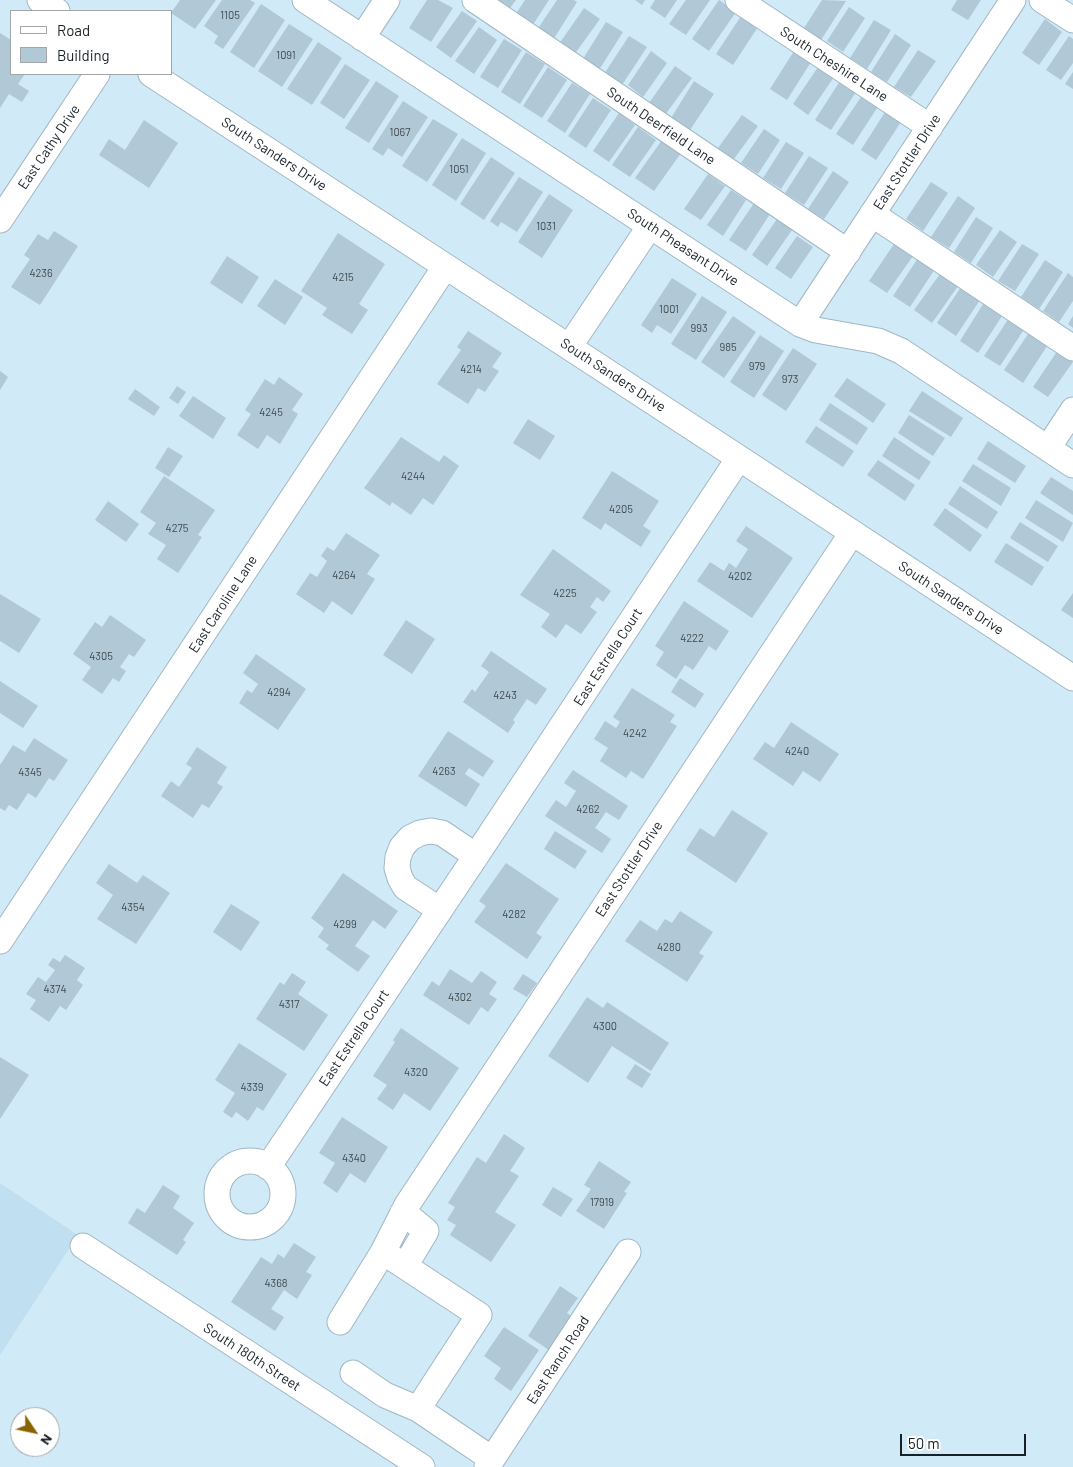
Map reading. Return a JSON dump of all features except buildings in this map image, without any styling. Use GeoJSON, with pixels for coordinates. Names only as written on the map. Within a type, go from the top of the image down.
{"type":"FeatureCollection","features":[{"type":"Feature","properties":{"kind":"street"},"geometry":{"type":"LineString","coordinates":[[40,0],[55,10]]}},
{"type":"Feature","properties":{"kind":"street","name":"South Pheasant Drive"},"geometry":{"type":"LineString","coordinates":[[305,0],[800,324],[816,330],[878,341],[901,351],[1073,464]]}},
{"type":"Feature","properties":{"kind":"street"},"geometry":{"type":"LineString","coordinates":[[362,38],[387,0]]}},
{"type":"Feature","properties":{"kind":"street","name":"South Deerfield Lane"},"geometry":{"type":"LineString","coordinates":[[475,0],[848,252]]}},
{"type":"Feature","properties":{"kind":"street","name":"South Cheshire Lane"},"geometry":{"type":"LineString","coordinates":[[738,0],[930,127]]}},
{"type":"Feature","properties":{"kind":"street","name":"East Stottler Drive"},"geometry":{"type":"LineString","coordinates":[[800,324],[1013,0]]}},
{"type":"Feature","properties":{"kind":"street"},"geometry":{"type":"LineString","coordinates":[[1042,0],[1073,20]]}},
{"type":"Feature","properties":{"kind":"street","name":"East Cathy Drive"},"geometry":{"type":"LineString","coordinates":[[0,220],[96,75]]}},
{"type":"Feature","properties":{"kind":"street","name":"South Sanders Drive"},"geometry":{"type":"LineString","coordinates":[[154,75],[1073,678]]}},
{"type":"Feature","properties":{"kind":"street"},"geometry":{"type":"LineString","coordinates":[[872,214],[1073,348]]}},
{"type":"Feature","properties":{"kind":"street"},"geometry":{"type":"LineString","coordinates":[[569,347],[650,226]]}},
{"type":"Feature","properties":{"kind":"street","name":"East Caroline Lane"},"geometry":{"type":"LineString","coordinates":[[0,940],[445,267]]}},
{"type":"Feature","properties":{"kind":"street"},"geometry":{"type":"LineString","coordinates":[[1048,448],[1073,410]]}},
{"type":"Feature","properties":{"kind":"street","name":"East Estrella Court"},"geometry":{"type":"LineString","coordinates":[[268,1166],[739,458]]}},
{"type":"Feature","properties":{"kind":"street","name":"East Stottler Drive"},"geometry":{"type":"LineString","coordinates":[[340,1322],[383,1252],[405,1209],[852,533]]}},
{"type":"Feature","properties":{"kind":"street"},"geometry":{"type":"LineString","coordinates":[[440,910],[405,886],[400,878],[397,868],[398,857],[402,847],[410,838],[420,833],[431,831],[442,833],[476,856]]}},
{"type":"Feature","properties":{"kind":"street"},"geometry":{"type":"LineString","coordinates":[[405,1209],[426,1231],[405,1266]]}},
{"type":"Feature","properties":{"kind":"street","name":"South 180th Street"},"geometry":{"type":"LineString","coordinates":[[83,1246],[422,1467]]}},
{"type":"Feature","properties":{"kind":"street"},"geometry":{"type":"LineString","coordinates":[[383,1252],[479,1315],[418,1409]]}},
{"type":"Feature","properties":{"kind":"street","name":"East Ranch Road"},"geometry":{"type":"LineString","coordinates":[[490,1463],[628,1252]]}},
{"type":"Feature","properties":{"kind":"street"},"geometry":{"type":"LineString","coordinates":[[353,1373],[385,1395],[418,1409],[490,1463]]}},
{"type":"Feature","properties":{"kind":"shaded area"},"geometry":{"type":"Polygon","coordinates":[[[0,1183],[78,1235],[0,1355],[0,1183]]]}}]}
